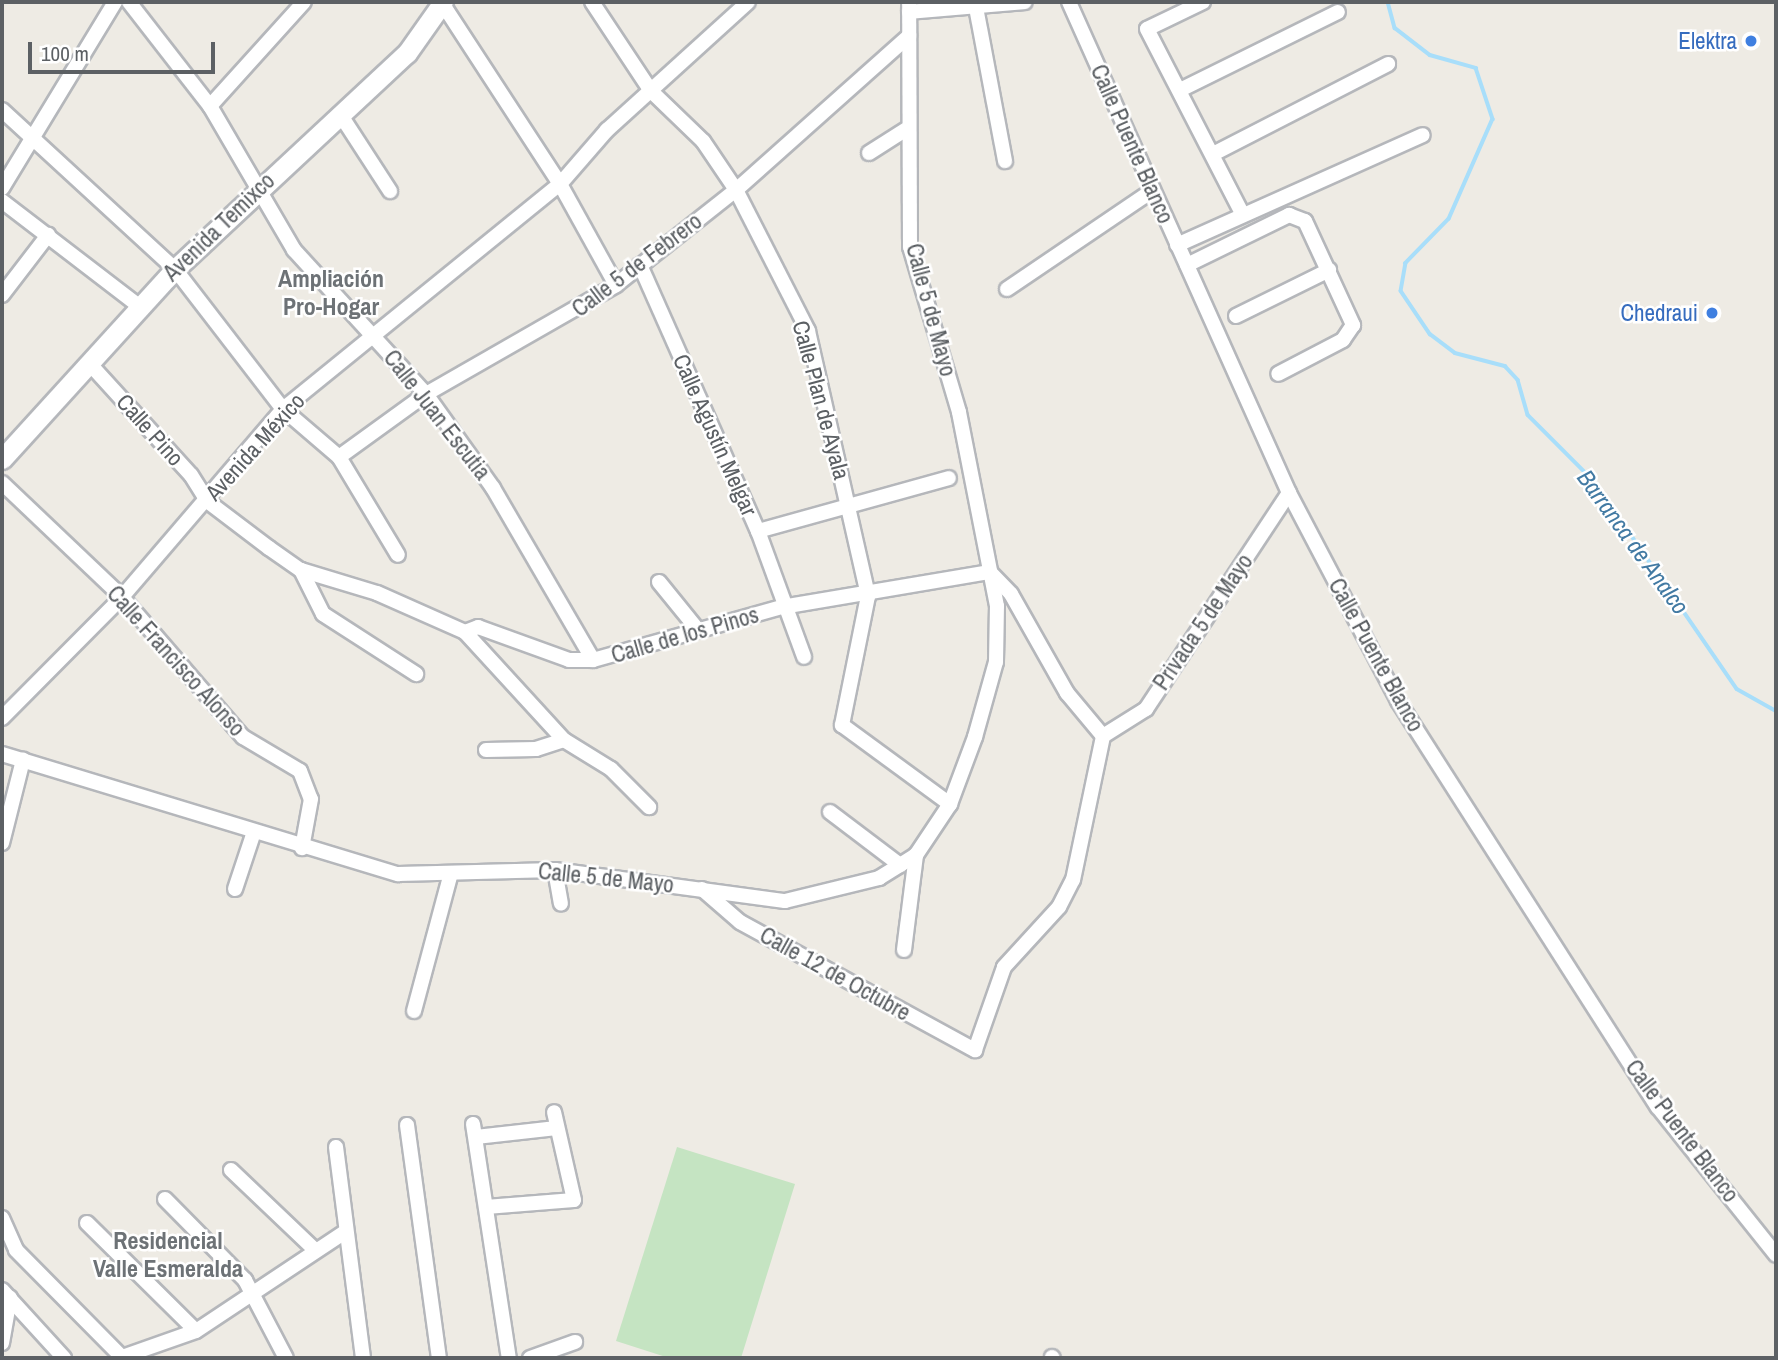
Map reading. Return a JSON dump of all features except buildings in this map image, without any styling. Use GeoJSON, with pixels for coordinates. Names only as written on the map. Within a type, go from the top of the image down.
{"type":"FeatureCollection","features":[{"type":"Feature","properties":{"kind":"main road","name":"Avenida Temixco"},"geometry":{"type":"LineString","coordinates":[[4,453],[175,269],[259,186],[407,53],[442,2]]}},
{"type":"Feature","properties":{"kind":"street"},"geometry":{"type":"LineString","coordinates":[[2,188],[115,2]]}},
{"type":"Feature","properties":{"kind":"street","name":"Calle Juan Escutia"},"geometry":{"type":"LineString","coordinates":[[129,2],[210,106],[294,250],[426,394],[493,488],[593,660]]}},
{"type":"Feature","properties":{"kind":"street"},"geometry":{"type":"LineString","coordinates":[[210,106],[304,2]]}},
{"type":"Feature","properties":{"kind":"street"},"geometry":{"type":"LineString","coordinates":[[442,2],[560,184],[617,285]]}},
{"type":"Feature","properties":{"kind":"street","name":"Calle Plan de Ayala"},"geometry":{"type":"LineString","coordinates":[[592,2],[650,91],[703,141],[736,190],[808,331],[849,501],[868,596],[842,724],[950,804]]}},
{"type":"Feature","properties":{"kind":"street","name":"Avenida México"},"geometry":{"type":"LineString","coordinates":[[2,718],[122,597],[207,501],[283,409],[372,333],[560,184],[650,91],[748,2]]}},
{"type":"Feature","properties":{"kind":"street"},"geometry":{"type":"LineString","coordinates":[[906,5],[1025,2]]}},
{"type":"Feature","properties":{"kind":"street","name":"Calle Puente Blanco"},"geometry":{"type":"LineString","coordinates":[[1069,2],[1289,493],[1398,701],[1658,1107],[1776,1255]]}},
{"type":"Feature","properties":{"kind":"street"},"geometry":{"type":"LineString","coordinates":[[1203,2],[1147,29],[1241,211]]}},
{"type":"Feature","properties":{"kind":"street","name":"Calle 5 de Mayo"},"geometry":{"type":"LineString","coordinates":[[2,754],[359,867],[450,877],[555,870],[785,901],[825,896],[900,865],[916,855],[950,804],[996,662],[997,606],[959,412],[910,247],[905,130],[909,36],[906,5]]}},
{"type":"Feature","properties":{"kind":"street"},"geometry":{"type":"LineString","coordinates":[[976,5],[1005,162]]}},
{"type":"Feature","properties":{"kind":"street"},"geometry":{"type":"LineString","coordinates":[[1180,90],[1338,12]]}},
{"type":"Feature","properties":{"kind":"street","name":"Calle 5 de Febrero"},"geometry":{"type":"LineString","coordinates":[[339,457],[426,394],[617,285],[736,190],[909,36]]}},
{"type":"Feature","properties":{"kind":"street"},"geometry":{"type":"LineString","coordinates":[[1213,154],[1388,64]]}},
{"type":"Feature","properties":{"kind":"street"},"geometry":{"type":"LineString","coordinates":[[2,110],[30,140],[175,269],[283,409],[339,457],[398,555]]}},
{"type":"Feature","properties":{"kind":"street"},"geometry":{"type":"LineString","coordinates":[[340,114],[390,191]]}},
{"type":"Feature","properties":{"kind":"street"},"geometry":{"type":"LineString","coordinates":[[869,153],[905,130]]}},
{"type":"Feature","properties":{"kind":"street"},"geometry":{"type":"LineString","coordinates":[[1177,245],[1241,211],[1423,135]]}},
{"type":"Feature","properties":{"kind":"street"},"geometry":{"type":"LineString","coordinates":[[1007,289],[1153,190]]}},
{"type":"Feature","properties":{"kind":"street"},"geometry":{"type":"LineString","coordinates":[[2,201],[139,306]]}},
{"type":"Feature","properties":{"kind":"street"},"geometry":{"type":"LineString","coordinates":[[1187,265],[1294,214],[1306,221],[1353,316],[1349,334],[1278,374]]}},
{"type":"Feature","properties":{"kind":"street"},"geometry":{"type":"LineString","coordinates":[[2,295],[48,235]]}},
{"type":"Feature","properties":{"kind":"street","name":"Calle Agustín Melgar"},"geometry":{"type":"LineString","coordinates":[[640,265],[758,531],[782,607],[804,657]]}},
{"type":"Feature","properties":{"kind":"street"},"geometry":{"type":"LineString","coordinates":[[1236,316],[1329,270]]}},
{"type":"Feature","properties":{"kind":"street","name":"Calle Pino"},"geometry":{"type":"LineString","coordinates":[[89,363],[191,475],[207,501]]}},
{"type":"Feature","properties":{"kind":"street"},"geometry":{"type":"LineString","coordinates":[[758,531],[849,501],[949,478]]}},
{"type":"Feature","properties":{"kind":"street","name":"Calle Francisco Alonso"},"geometry":{"type":"LineString","coordinates":[[2,483],[122,597],[243,737],[310,783],[302,848]]}},
{"type":"Feature","properties":{"kind":"street","name":"Privada 5 de Mayo"},"geometry":{"type":"LineString","coordinates":[[1103,736],[1146,709],[1289,493]]}},
{"type":"Feature","properties":{"kind":"street","name":"Calle de los Pinos"},"geometry":{"type":"LineString","coordinates":[[207,501],[301,570],[377,593],[465,632],[478,627],[569,660],[593,660],[782,607],[868,596],[990,572]]}},
{"type":"Feature","properties":{"kind":"street"},"geometry":{"type":"LineString","coordinates":[[301,570],[323,614],[416,674]]}},
{"type":"Feature","properties":{"kind":"street"},"geometry":{"type":"LineString","coordinates":[[990,572],[1011,594],[1067,693],[1103,736]]}},
{"type":"Feature","properties":{"kind":"street"},"geometry":{"type":"LineString","coordinates":[[659,582],[698,630]]}},
{"type":"Feature","properties":{"kind":"street"},"geometry":{"type":"LineString","coordinates":[[465,632],[476,652],[564,740],[611,769],[649,807]]}},
{"type":"Feature","properties":{"kind":"street","name":"Calle 12 de Octubre"},"geometry":{"type":"LineString","coordinates":[[702,889],[740,922],[975,1050],[1004,967],[1059,907],[1073,880],[1103,736]]}},
{"type":"Feature","properties":{"kind":"street"},"geometry":{"type":"LineString","coordinates":[[486,750],[536,749],[564,740]]}},
{"type":"Feature","properties":{"kind":"street"},"geometry":{"type":"LineString","coordinates":[[2,843],[23,760]]}},
{"type":"Feature","properties":{"kind":"street"},"geometry":{"type":"LineString","coordinates":[[830,811],[900,865]]}},
{"type":"Feature","properties":{"kind":"street"},"geometry":{"type":"LineString","coordinates":[[235,889],[254,832]]}},
{"type":"Feature","properties":{"kind":"street"},"geometry":{"type":"LineString","coordinates":[[904,950],[916,855]]}},
{"type":"Feature","properties":{"kind":"street"},"geometry":{"type":"LineString","coordinates":[[555,870],[561,903]]}},
{"type":"Feature","properties":{"kind":"street"},"geometry":{"type":"LineString","coordinates":[[414,1011],[450,877]]}},
{"type":"Feature","properties":{"kind":"street"},"geometry":{"type":"LineString","coordinates":[[486,1207],[574,1200],[554,1112]]}},
{"type":"Feature","properties":{"kind":"street"},"geometry":{"type":"LineString","coordinates":[[407,1125],[439,1358]]}},
{"type":"Feature","properties":{"kind":"street"},"geometry":{"type":"LineString","coordinates":[[509,1358],[475,1131],[556,1128]]}},
{"type":"Feature","properties":{"kind":"street"},"geometry":{"type":"LineString","coordinates":[[336,1147],[363,1358]]}},
{"type":"Feature","properties":{"kind":"street"},"geometry":{"type":"LineString","coordinates":[[232,1170],[315,1250]]}},
{"type":"Feature","properties":{"kind":"street"},"geometry":{"type":"LineString","coordinates":[[165,1199],[253,1292],[286,1358]]}},
{"type":"Feature","properties":{"kind":"street"},"geometry":{"type":"LineString","coordinates":[[2,1218],[16,1250],[121,1357],[196,1331],[345,1232]]}},
{"type":"Feature","properties":{"kind":"street"},"geometry":{"type":"LineString","coordinates":[[87,1223],[196,1331]]}},
{"type":"Feature","properties":{"kind":"street"},"geometry":{"type":"LineString","coordinates":[[2,1343],[6,1294]]}},
{"type":"Feature","properties":{"kind":"street"},"geometry":{"type":"LineString","coordinates":[[6,1294],[64,1358]]}},
{"type":"Feature","properties":{"kind":"street"},"geometry":{"type":"LineString","coordinates":[[530,1358],[575,1342]]}},
{"type":"Feature","properties":{"kind":"green space"},"geometry":{"type":"Polygon","coordinates":[[[677,1147],[795,1184],[741,1358],[669,1358],[616,1341],[677,1147]]]}},
{"type":"Feature","properties":{"kind":"waterway","name":"Barranca de Analco"},"geometry":{"type":"LineString","coordinates":[[1388,2],[1395,28],[1430,55],[1476,68],[1493,119],[1449,219],[1406,263],[1401,291],[1430,334],[1455,353],[1505,366],[1518,380],[1528,415],[1594,481],[1737,689],[1776,711]]}},
{"type":"Feature","properties":{"kind":"place","name":"Elektra"},"geometry":{"type":"Point","coordinates":[1751,41]}},
{"type":"Feature","properties":{"kind":"place","name":"Chedraui"},"geometry":{"type":"Point","coordinates":[1712,313]}},
{"type":"Feature","properties":{"kind":"district","name":"Ampliación Pro-Hogar"},"geometry":{"type":"Point","coordinates":[331,293]}},
{"type":"Feature","properties":{"kind":"district","name":"Residencial Valle Esmeralda"},"geometry":{"type":"Point","coordinates":[168,1255]}}]}
